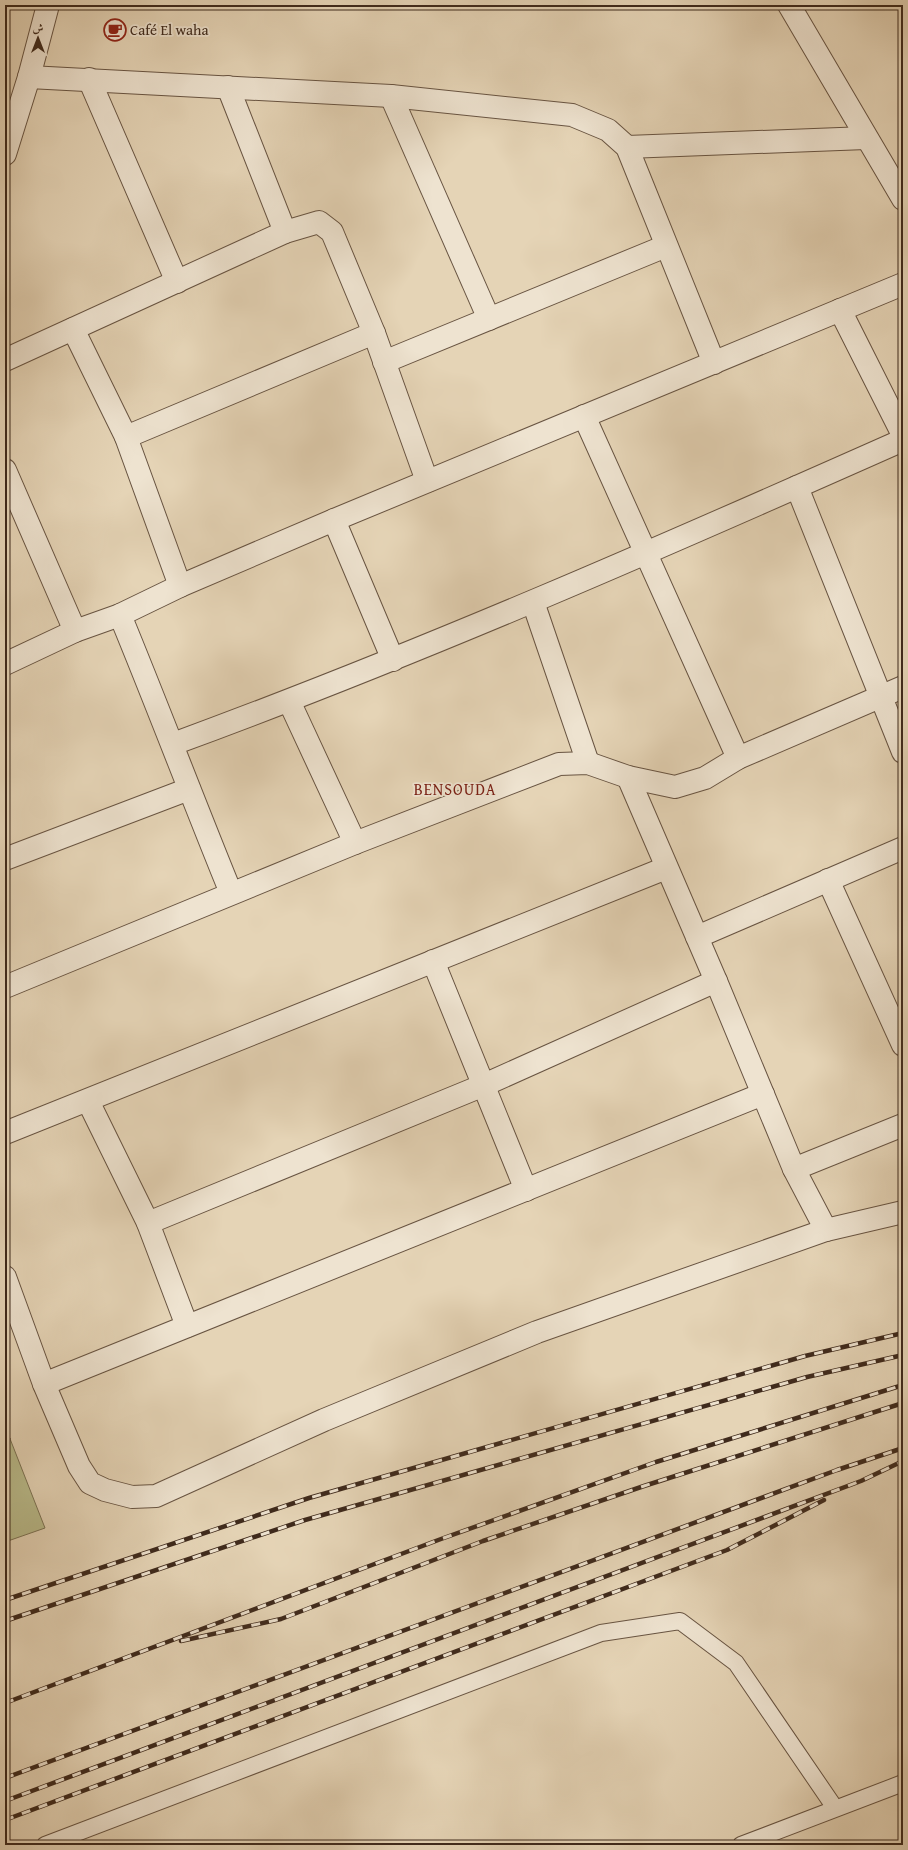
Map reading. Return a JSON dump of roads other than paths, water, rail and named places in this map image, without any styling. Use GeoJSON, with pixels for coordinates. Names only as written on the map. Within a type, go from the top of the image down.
{"type":"FeatureCollection","features":[{"type":"Feature","properties":{"kind":"street"},"geometry":{"type":"LineString","coordinates":[[5,154],[29,77],[48,5]]}},
{"type":"Feature","properties":{"kind":"street"},"geometry":{"type":"LineString","coordinates":[[790,5],[866,138],[903,199]]}},
{"type":"Feature","properties":{"kind":"street"},"geometry":{"type":"LineString","coordinates":[[29,77],[391,96],[572,115],[608,130],[627,147],[714,363]]}},
{"type":"Feature","properties":{"kind":"street"},"geometry":{"type":"LineString","coordinates":[[89,79],[177,282]]}},
{"type":"Feature","properties":{"kind":"street"},"geometry":{"type":"LineString","coordinates":[[228,87],[285,232]]}},
{"type":"Feature","properties":{"kind":"street"},"geometry":{"type":"LineString","coordinates":[[391,96],[489,319]]}},
{"type":"Feature","properties":{"kind":"street"},"geometry":{"type":"LineString","coordinates":[[627,147],[866,138]]}},
{"type":"Feature","properties":{"kind":"street"},"geometry":{"type":"LineString","coordinates":[[5,360],[285,232],[319,222],[332,232],[374,333],[427,481]]}},
{"type":"Feature","properties":{"kind":"street"},"geometry":{"type":"LineString","coordinates":[[384,362],[666,246]]}},
{"type":"Feature","properties":{"kind":"street"},"geometry":{"type":"LineString","coordinates":[[5,664],[75,631],[120,615],[180,586],[334,520],[903,284]]}},
{"type":"Feature","properties":{"kind":"street"},"geometry":{"type":"LineString","coordinates":[[840,310],[903,435]]}},
{"type":"Feature","properties":{"kind":"street"},"geometry":{"type":"LineString","coordinates":[[73,329],[126,437],[180,586]]}},
{"type":"Feature","properties":{"kind":"street"},"geometry":{"type":"LineString","coordinates":[[126,437],[374,333]]}},
{"type":"Feature","properties":{"kind":"street"},"geometry":{"type":"LineString","coordinates":[[584,416],[738,758]]}},
{"type":"Feature","properties":{"kind":"street"},"geometry":{"type":"LineString","coordinates":[[173,744],[289,701],[393,660],[533,602],[646,554],[903,440]]}},
{"type":"Feature","properties":{"kind":"street"},"geometry":{"type":"LineString","coordinates":[[5,470],[75,631]]}},
{"type":"Feature","properties":{"kind":"street"},"geometry":{"type":"LineString","coordinates":[[796,487],[903,752]]}},
{"type":"Feature","properties":{"kind":"street"},"geometry":{"type":"LineString","coordinates":[[334,520],[393,660]]}},
{"type":"Feature","properties":{"kind":"street"},"geometry":{"type":"LineString","coordinates":[[533,602],[588,763]]}},
{"type":"Feature","properties":{"kind":"street"},"geometry":{"type":"LineString","coordinates":[[120,615],[173,744],[189,789],[231,892]]}},
{"type":"Feature","properties":{"kind":"street"},"geometry":{"type":"LineString","coordinates":[[5,987],[231,892],[559,764],[588,763],[628,777],[675,787],[705,778],[738,758],[903,687]]}},
{"type":"Feature","properties":{"kind":"street"},"geometry":{"type":"LineString","coordinates":[[289,701],[355,843]]}},
{"type":"Feature","properties":{"kind":"street"},"geometry":{"type":"LineString","coordinates":[[628,777],[716,981],[794,1169],[826,1230]]}},
{"type":"Feature","properties":{"kind":"street"},"geometry":{"type":"LineString","coordinates":[[5,859],[189,789]]}},
{"type":"Feature","properties":{"kind":"street"},"geometry":{"type":"LineString","coordinates":[[697,937],[903,848]]}},
{"type":"Feature","properties":{"kind":"street"},"geometry":{"type":"LineString","coordinates":[[5,1133],[666,868]]}},
{"type":"Feature","properties":{"kind":"street"},"geometry":{"type":"LineString","coordinates":[[828,880],[903,1045]]}},
{"type":"Feature","properties":{"kind":"street"},"geometry":{"type":"LineString","coordinates":[[433,961],[526,1190]]}},
{"type":"Feature","properties":{"kind":"street"},"geometry":{"type":"LineString","coordinates":[[148,1223],[484,1085],[716,981]]}},
{"type":"Feature","properties":{"kind":"street"},"geometry":{"type":"LineString","coordinates":[[44,1384],[763,1094]]}},
{"type":"Feature","properties":{"kind":"street"},"geometry":{"type":"LineString","coordinates":[[88,1100],[148,1223],[187,1326]]}},
{"type":"Feature","properties":{"kind":"street"},"geometry":{"type":"LineString","coordinates":[[794,1169],[903,1125]]}},
{"type":"Feature","properties":{"kind":"street"},"geometry":{"type":"LineString","coordinates":[[5,1277],[44,1384],[79,1466],[90,1483],[105,1490],[132,1497],[156,1496],[324,1420],[537,1332],[826,1230],[903,1212]]}},
{"type":"Feature","properties":{"kind":"lane"},"geometry":{"type":"LineString","coordinates":[[45,1845],[601,1633],[680,1621],[736,1663],[834,1808]]}},
{"type":"Feature","properties":{"kind":"lane"},"geometry":{"type":"LineString","coordinates":[[741,1845],[834,1808],[903,1783]]}},
{"type":"Feature","properties":{"kind":"railway"},"geometry":{"type":"LineString","coordinates":[[5,1600],[309,1498],[805,1356],[903,1333]]}},
{"type":"Feature","properties":{"kind":"railway"},"geometry":{"type":"LineString","coordinates":[[5,1621],[305,1520],[807,1377],[903,1355]]}},
{"type":"Feature","properties":{"kind":"railway"},"geometry":{"type":"LineString","coordinates":[[5,1703],[441,1539],[656,1462],[903,1385]]}},
{"type":"Feature","properties":{"kind":"railway"},"geometry":{"type":"LineString","coordinates":[[181,1641],[281,1619],[483,1541],[644,1486],[903,1403]]}},
{"type":"Feature","properties":{"kind":"railway"},"geometry":{"type":"LineString","coordinates":[[5,1778],[837,1470],[903,1448]]}},
{"type":"Feature","properties":{"kind":"railway"},"geometry":{"type":"LineString","coordinates":[[5,1801],[861,1481],[903,1461]]}},
{"type":"Feature","properties":{"kind":"railway"},"geometry":{"type":"LineString","coordinates":[[5,1820],[727,1550],[824,1500]]}},
{"type":"Feature","properties":{"kind":"place","name":"Café El waha"},"geometry":{"type":"Point","coordinates":[115,30]}},
{"type":"Feature","properties":{"kind":"district","name":"BENSOUDA"},"geometry":{"type":"Point","coordinates":[455,789]}}]}
